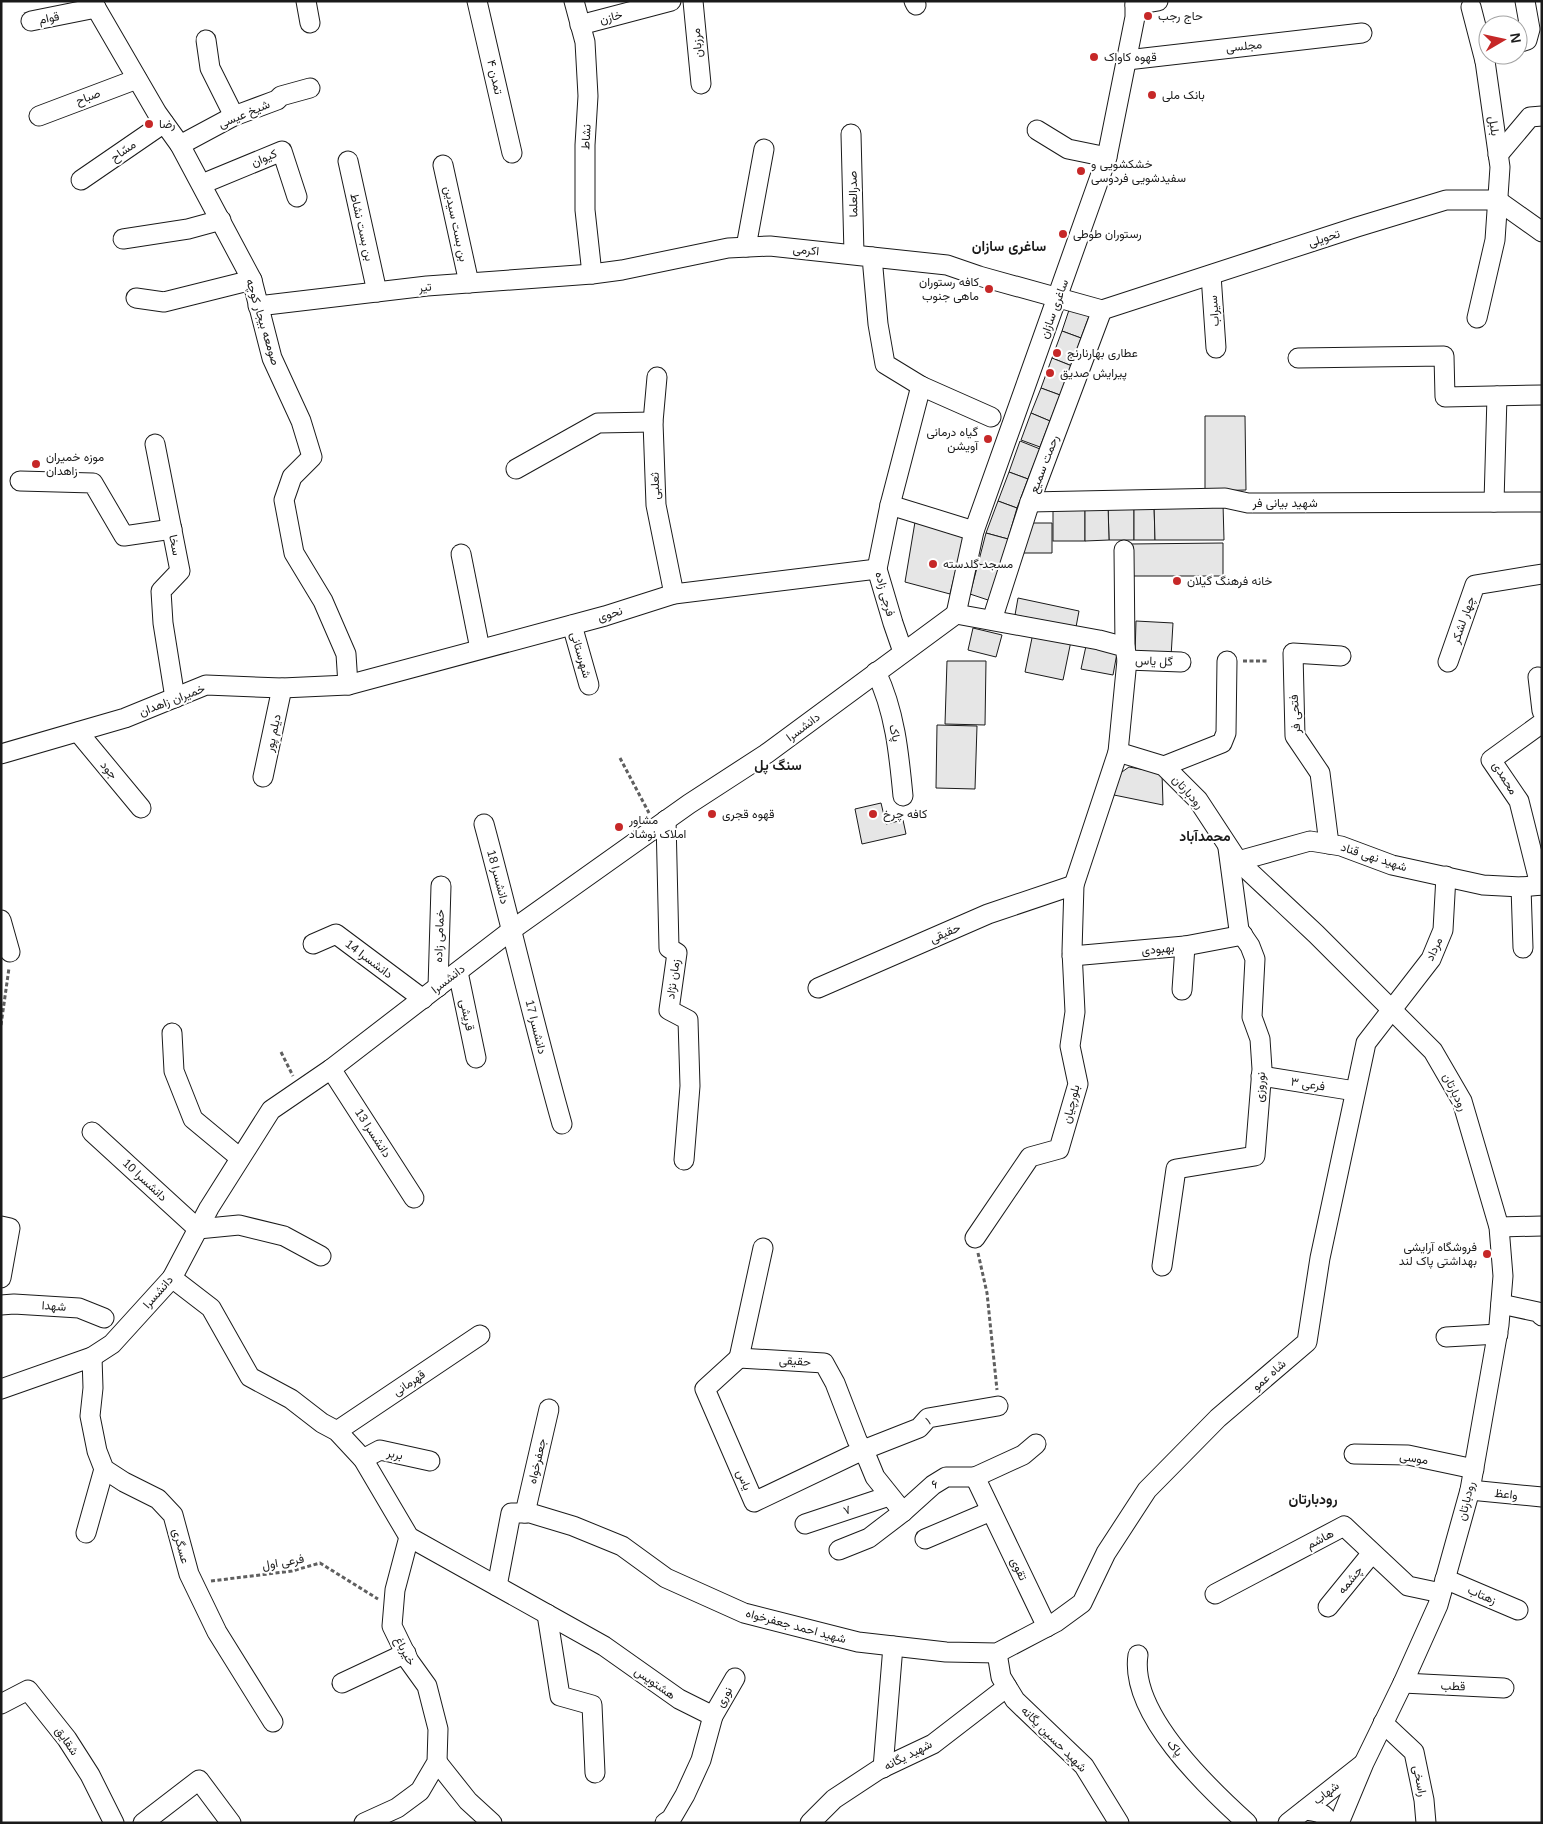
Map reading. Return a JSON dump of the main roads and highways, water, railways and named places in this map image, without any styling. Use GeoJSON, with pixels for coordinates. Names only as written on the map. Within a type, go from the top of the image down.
{"type":"FeatureCollection","features":[{"type":"Feature","properties":{"kind":"place","name":"حاج رجب"},"geometry":{"type":"Point","coordinates":[1148,16]}},
{"type":"Feature","properties":{"kind":"place","name":"قهوه کاواک"},"geometry":{"type":"Point","coordinates":[1094,57]}},
{"type":"Feature","properties":{"kind":"place","name":"بانک ملی"},"geometry":{"type":"Point","coordinates":[1152,95]}},
{"type":"Feature","properties":{"kind":"place","name":"رضا"},"geometry":{"type":"Point","coordinates":[149,124]}},
{"type":"Feature","properties":{"kind":"place","name":"خشکشویی و سفیدشویی فردوسی"},"geometry":{"type":"Point","coordinates":[1081,171]}},
{"type":"Feature","properties":{"kind":"place","name":"رستوران طوطی"},"geometry":{"type":"Point","coordinates":[1063,234]}},
{"type":"Feature","properties":{"kind":"place","name":"کافه رستوران ماهی جنوب"},"geometry":{"type":"Point","coordinates":[989,289]}},
{"type":"Feature","properties":{"kind":"place","name":"عطاری بهارنارنج"},"geometry":{"type":"Point","coordinates":[1057,353]}},
{"type":"Feature","properties":{"kind":"place","name":"پیرایش صدیق"},"geometry":{"type":"Point","coordinates":[1050,373]}},
{"type":"Feature","properties":{"kind":"place","name":"گیاه درمانی آویشن"},"geometry":{"type":"Point","coordinates":[988,439]}},
{"type":"Feature","properties":{"kind":"place","name":"موزه خمیران زاهدان"},"geometry":{"type":"Point","coordinates":[36,464]}},
{"type":"Feature","properties":{"kind":"place","name":"مسجد گلدسته"},"geometry":{"type":"Point","coordinates":[933,564]}},
{"type":"Feature","properties":{"kind":"place","name":"خانه فرهنگ گیلان"},"geometry":{"type":"Point","coordinates":[1177,581]}},
{"type":"Feature","properties":{"kind":"place","name":"قهوه قجری"},"geometry":{"type":"Point","coordinates":[712,814]}},
{"type":"Feature","properties":{"kind":"place","name":"کافه چرخ"},"geometry":{"type":"Point","coordinates":[873,814]}},
{"type":"Feature","properties":{"kind":"place","name":"مشاور املاک نوشاد"},"geometry":{"type":"Point","coordinates":[619,827]}},
{"type":"Feature","properties":{"kind":"place","name":"فروشگاه آرایشی بهداشتی پاک لند"},"geometry":{"type":"Point","coordinates":[1487,1254]}},
{"type":"Feature","properties":{"kind":"district","name":"ساغری سازان"},"geometry":{"type":"Point","coordinates":[1009,246]}},
{"type":"Feature","properties":{"kind":"district","name":"سنگ پل"},"geometry":{"type":"Point","coordinates":[778,765]}},
{"type":"Feature","properties":{"kind":"district","name":"محمدآباد"},"geometry":{"type":"Point","coordinates":[1205,836]}},
{"type":"Feature","properties":{"kind":"district","name":"رودبارتان"},"geometry":{"type":"Point","coordinates":[1313,1499]}}]}
